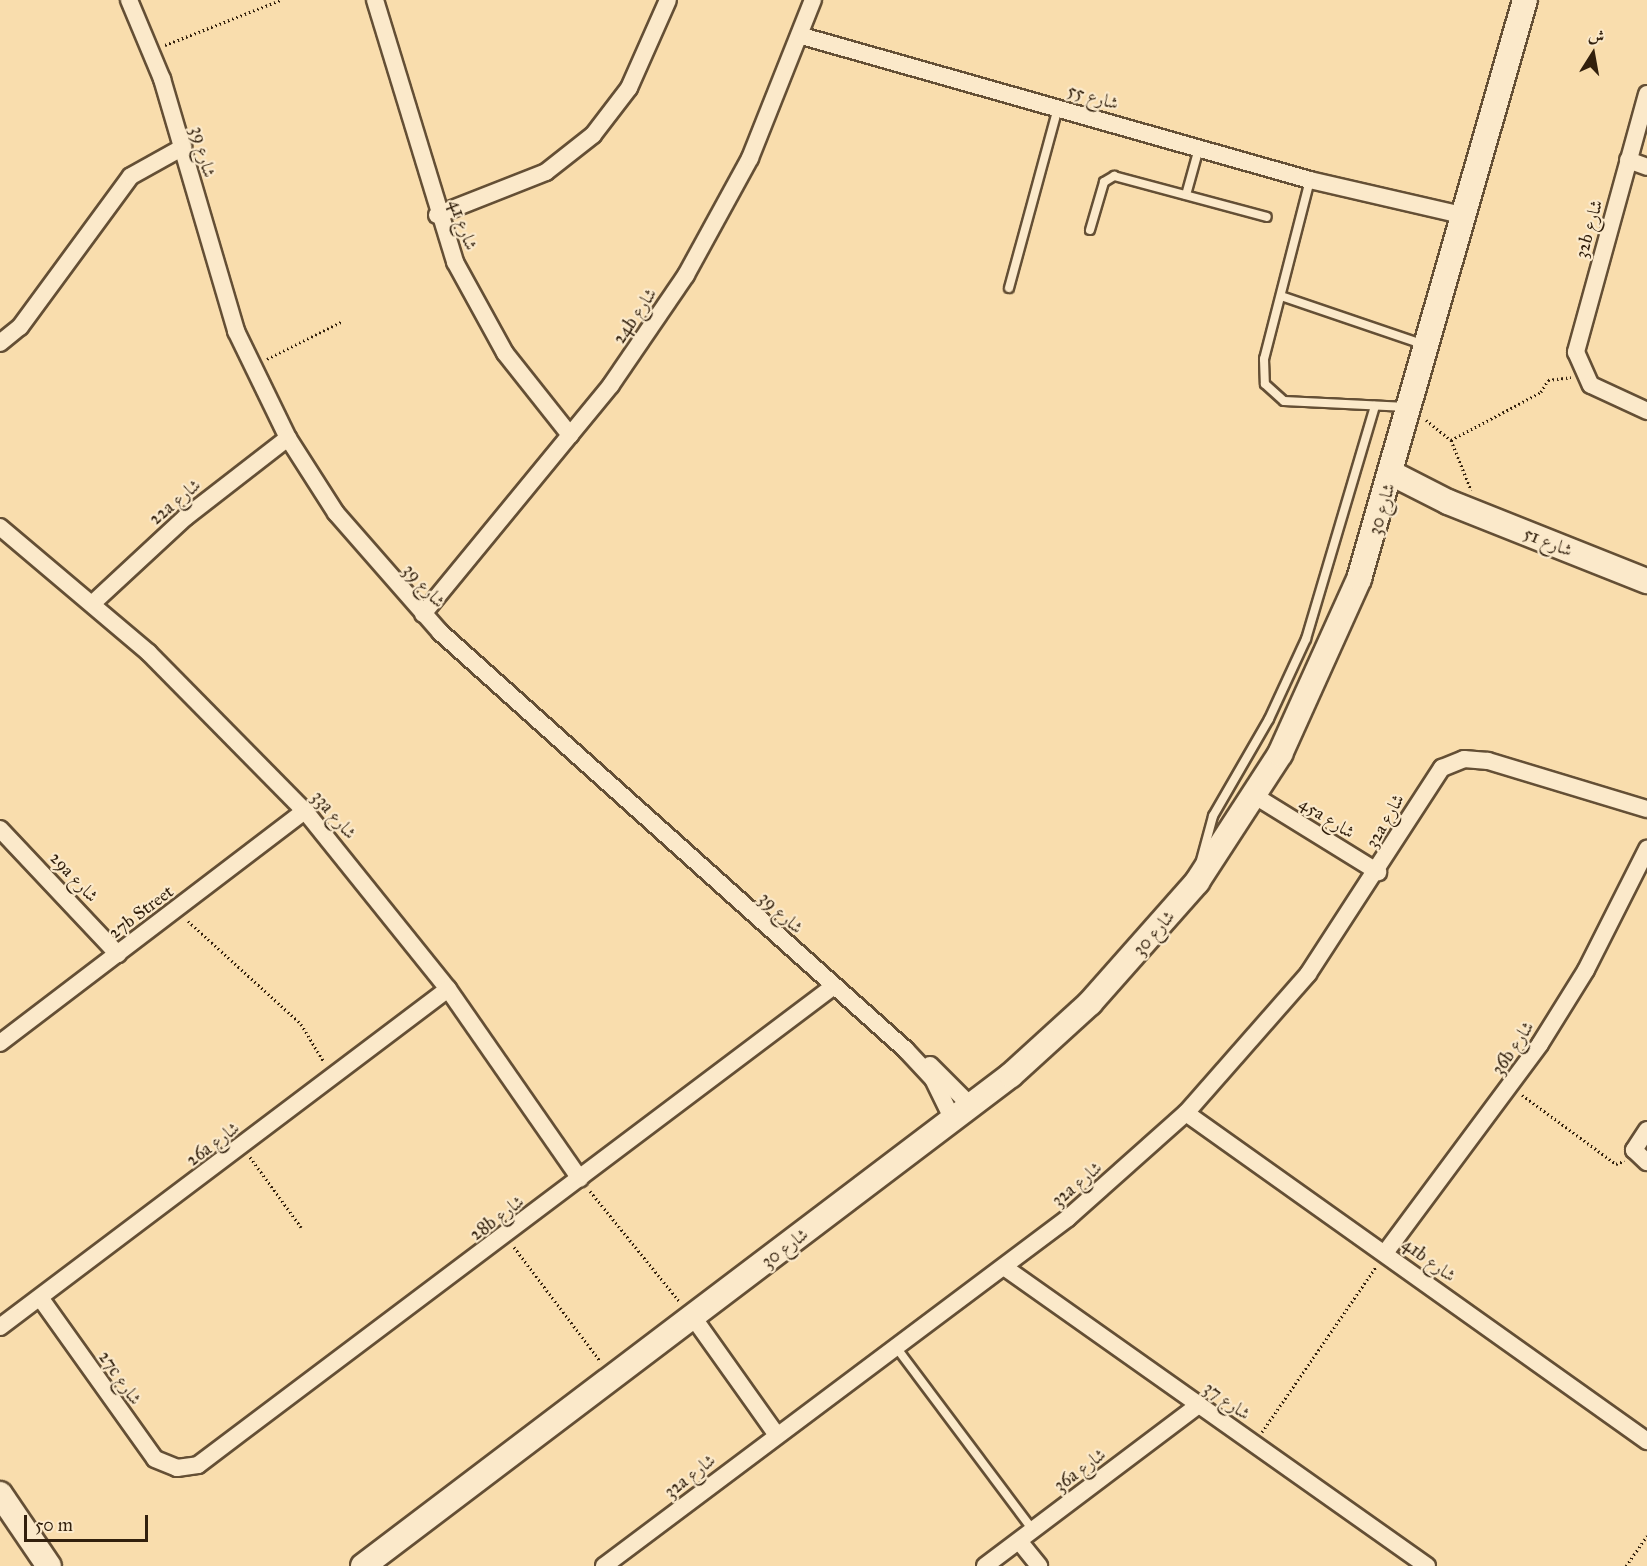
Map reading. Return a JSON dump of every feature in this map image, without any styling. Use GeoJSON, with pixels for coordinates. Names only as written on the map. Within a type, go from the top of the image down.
{"type":"FeatureCollection","features":[{"type":"Feature","properties":{"kind":"street","name":"شارع 39"},"geometry":{"type":"LineString","coordinates":[[129,0],[151,51],[183,147],[216,275],[252,367],[288,438],[336,513],[423,614],[906,1050],[962,1113]]}},
{"type":"Feature","properties":{"kind":"street","name":"شارع 41"},"geometry":{"type":"LineString","coordinates":[[375,0],[437,215],[477,309],[570,435]]}},
{"type":"Feature","properties":{"kind":"street"},"geometry":{"type":"LineString","coordinates":[[437,215],[546,172],[593,135],[628,88],[668,0]]}},
{"type":"Feature","properties":{"kind":"street","name":"24b شارع"},"geometry":{"type":"LineString","coordinates":[[423,614],[570,435],[650,331],[719,217],[802,36],[813,0]]}},
{"type":"Feature","properties":{"kind":"street","name":"شارع 30"},"geometry":{"type":"LineString","coordinates":[[363,1566],[962,1113],[1090,1003],[1197,882],[1256,796],[1327,659],[1391,481],[1461,221],[1525,0]]}},
{"type":"Feature","properties":{"kind":"street","name":"شارع 55"},"geometry":{"type":"LineString","coordinates":[[802,36],[1461,221]]}},
{"type":"Feature","properties":{"kind":"street","name":"32b شارع"},"geometry":{"type":"LineString","coordinates":[[1582,375],[1578,340],[1647,94]]}},
{"type":"Feature","properties":{"kind":"street"},"geometry":{"type":"LineString","coordinates":[[0,343],[20,327],[131,176],[183,147]]}},
{"type":"Feature","properties":{"kind":"street"},"geometry":{"type":"LineString","coordinates":[[1628,160],[1647,167]]}},
{"type":"Feature","properties":{"kind":"street"},"geometry":{"type":"LineString","coordinates":[[1582,375],[1601,392],[1647,411]]}},
{"type":"Feature","properties":{"kind":"street","name":"22a شارع"},"geometry":{"type":"LineString","coordinates":[[93,603],[186,517],[288,438]]}},
{"type":"Feature","properties":{"kind":"street","name":"شارع 51"},"geometry":{"type":"LineString","coordinates":[[1391,481],[1647,581]]}},
{"type":"Feature","properties":{"kind":"street","name":"33a شارع"},"geometry":{"type":"LineString","coordinates":[[0,527],[93,603],[203,704],[306,811],[448,989],[580,1179]]}},
{"type":"Feature","properties":{"kind":"street","name":"32a شارع"},"geometry":{"type":"LineString","coordinates":[[604,1566],[776,1434],[1004,1268],[1186,1113],[1276,1014],[1378,872],[1434,776],[1464,759],[1488,761],[1647,809]]}},
{"type":"Feature","properties":{"kind":"street","name":"45a شارع"},"geometry":{"type":"LineString","coordinates":[[1256,796],[1378,872]]}},
{"type":"Feature","properties":{"kind":"street","name":"27b Street"},"geometry":{"type":"LineString","coordinates":[[0,1043],[306,811]]}},
{"type":"Feature","properties":{"kind":"street","name":"29a شارع"},"geometry":{"type":"LineString","coordinates":[[0,829],[118,954]]}},
{"type":"Feature","properties":{"kind":"street","name":"36b شارع"},"geometry":{"type":"LineString","coordinates":[[1385,1253],[1510,1087],[1586,970],[1647,849]]}},
{"type":"Feature","properties":{"kind":"street","name":"28b شارع"},"geometry":{"type":"LineString","coordinates":[[177,1468],[209,1459],[834,986]]}},
{"type":"Feature","properties":{"kind":"street","name":"26a شارع"},"geometry":{"type":"LineString","coordinates":[[0,1327],[41,1299],[448,989]]}},
{"type":"Feature","properties":{"kind":"street","name":"41b شارع"},"geometry":{"type":"LineString","coordinates":[[1186,1113],[1647,1441]]}},
{"type":"Feature","properties":{"kind":"street"},"geometry":{"type":"LineString","coordinates":[[1642,1159],[1635,1148],[1647,1130]]}},
{"type":"Feature","properties":{"kind":"street","name":"شارع 37"},"geometry":{"type":"LineString","coordinates":[[1004,1268],[1427,1566]]}},
{"type":"Feature","properties":{"kind":"street","name":"27c شارع"},"geometry":{"type":"LineString","coordinates":[[41,1299],[147,1450],[177,1468]]}},
{"type":"Feature","properties":{"kind":"street"},"geometry":{"type":"LineString","coordinates":[[693,1317],[776,1434]]}},
{"type":"Feature","properties":{"kind":"street","name":"36a شارع"},"geometry":{"type":"LineString","coordinates":[[986,1566],[1199,1405]]}},
{"type":"Feature","properties":{"kind":"street"},"geometry":{"type":"LineString","coordinates":[[0,1494],[49,1566]]}},
{"type":"Feature","properties":{"kind":"street"},"geometry":{"type":"LineString","coordinates":[[1019,1541],[1039,1566]]}},
{"type":"Feature","properties":{"kind":"lane"},"geometry":{"type":"LineString","coordinates":[[1010,288],[1059,108]]}},
{"type":"Feature","properties":{"kind":"lane"},"geometry":{"type":"LineString","coordinates":[[1186,195],[1199,148]]}},
{"type":"Feature","properties":{"kind":"lane"},"geometry":{"type":"LineString","coordinates":[[1090,230],[1108,178],[1186,195],[1267,217]]}},
{"type":"Feature","properties":{"kind":"lane"},"geometry":{"type":"LineString","coordinates":[[1310,180],[1262,372],[1272,395],[1297,403],[1410,408]]}},
{"type":"Feature","properties":{"kind":"lane"},"geometry":{"type":"LineString","coordinates":[[1281,296],[1427,345]]}},
{"type":"Feature","properties":{"kind":"lane"},"geometry":{"type":"LineString","coordinates":[[1197,882],[1213,816],[1269,719],[1306,639],[1375,406]]}},
{"type":"Feature","properties":{"kind":"lane"},"geometry":{"type":"LineString","coordinates":[[895,1347],[1033,1530]]}},
{"type":"Feature","properties":{"kind":"path"},"geometry":{"type":"LineString","coordinates":[[151,51],[281,0]]}},
{"type":"Feature","properties":{"kind":"path"},"geometry":{"type":"LineString","coordinates":[[252,367],[344,321]]}},
{"type":"Feature","properties":{"kind":"path"},"geometry":{"type":"LineString","coordinates":[[1451,440],[1541,392],[1548,380],[1582,375]]}},
{"type":"Feature","properties":{"kind":"path"},"geometry":{"type":"LineString","coordinates":[[1410,408],[1451,440],[1481,516]]}},
{"type":"Feature","properties":{"kind":"path"},"geometry":{"type":"LineString","coordinates":[[178,909],[301,1024],[333,1077]]}},
{"type":"Feature","properties":{"kind":"path"},"geometry":{"type":"LineString","coordinates":[[1510,1087],[1616,1164],[1642,1159]]}},
{"type":"Feature","properties":{"kind":"path"},"geometry":{"type":"LineString","coordinates":[[241,1146],[301,1227]]}},
{"type":"Feature","properties":{"kind":"path"},"geometry":{"type":"LineString","coordinates":[[580,1179],[693,1317]]}},
{"type":"Feature","properties":{"kind":"path"},"geometry":{"type":"LineString","coordinates":[[506,1236],[612,1378]]}},
{"type":"Feature","properties":{"kind":"path"},"geometry":{"type":"LineString","coordinates":[[1255,1444],[1385,1253]]}},
{"type":"Feature","properties":{"kind":"path"},"geometry":{"type":"LineString","coordinates":[[1626,1566],[1647,1536]]}}]}
